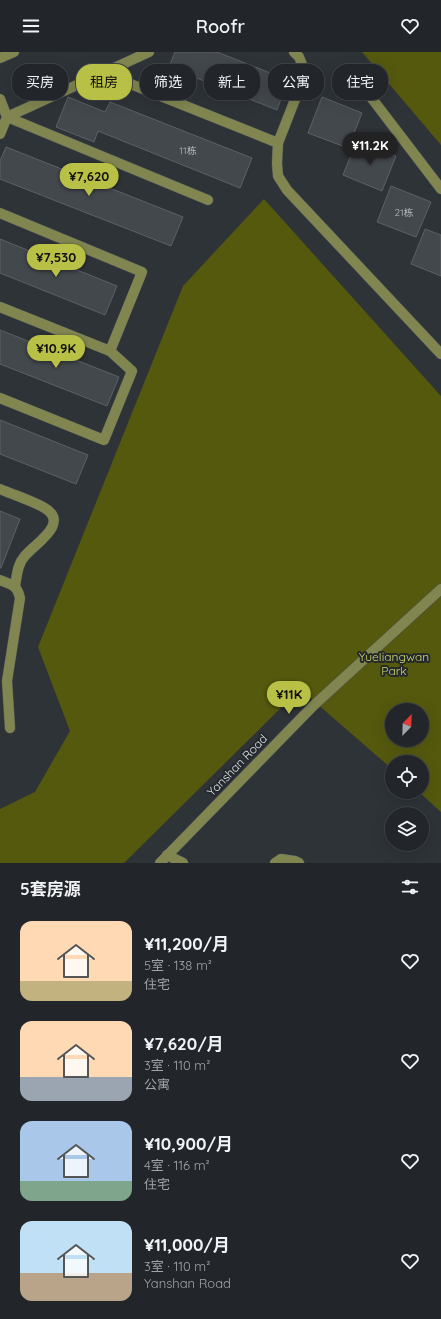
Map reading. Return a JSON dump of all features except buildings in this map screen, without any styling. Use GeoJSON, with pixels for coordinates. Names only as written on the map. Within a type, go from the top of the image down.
{"type":"FeatureCollection","features":[{"type":"Feature","properties":{"kind":"street"},"geometry":{"type":"LineString","coordinates":[[0,58],[14,52]]}},
{"type":"Feature","properties":{"kind":"street"},"geometry":{"type":"LineString","coordinates":[[123,64],[149,52]]}},
{"type":"Feature","properties":{"kind":"street"},"geometry":{"type":"LineString","coordinates":[[294,52],[299,57],[303,67],[303,80],[278,143],[278,176],[287,190],[441,354]]}},
{"type":"Feature","properties":{"kind":"street"},"geometry":{"type":"LineString","coordinates":[[7,117],[76,85]]}},
{"type":"Feature","properties":{"kind":"street"},"geometry":{"type":"LineString","coordinates":[[132,85],[278,143]]}},
{"type":"Feature","properties":{"kind":"street"},"geometry":{"type":"LineString","coordinates":[[0,98],[7,117],[0,134]]}},
{"type":"Feature","properties":{"kind":"street"},"geometry":{"type":"LineString","coordinates":[[373,100],[441,189]]}},
{"type":"Feature","properties":{"kind":"street"},"geometry":{"type":"LineString","coordinates":[[7,117],[208,200]]}},
{"type":"Feature","properties":{"kind":"street"},"geometry":{"type":"LineString","coordinates":[[0,213],[142,272],[110,351]]}},
{"type":"Feature","properties":{"kind":"street"},"geometry":{"type":"LineString","coordinates":[[0,307],[110,351],[132,371],[104,440],[0,398]]}},
{"type":"Feature","properties":{"kind":"street"},"geometry":{"type":"LineString","coordinates":[[0,489],[43,507],[50,512],[54,518],[53,526],[47,535],[24,557],[18,567],[15,586]]}},
{"type":"Feature","properties":{"kind":"street"},"geometry":{"type":"LineString","coordinates":[[0,580],[15,586],[20,598],[7,681],[10,728]]}},
{"type":"Feature","properties":{"kind":"street","name":"Yanshan Road"},"geometry":{"type":"LineString","coordinates":[[163,859],[313,706],[441,589]]}},
{"type":"Feature","properties":{"kind":"street"},"geometry":{"type":"LineString","coordinates":[[163,859],[183,863]]}},
{"type":"Feature","properties":{"kind":"street"},"geometry":{"type":"LineString","coordinates":[[276,863],[281,859],[299,863]]}},
{"type":"Feature","properties":{"kind":"green space"},"geometry":{"type":"Polygon","coordinates":[[[362,52],[441,52],[441,145],[388,83],[388,64],[372,64],[362,52]]]}},
{"type":"Feature","properties":{"kind":"green space","name":"Yueliangwan Park"},"geometry":{"type":"Polygon","coordinates":[[[264,199],[441,396],[441,812],[427,799],[429,799],[429,755],[385,755],[385,763],[300,689],[124,863],[0,863],[0,809],[35,792],[70,731],[38,647],[183,286],[264,199]]]}}]}
